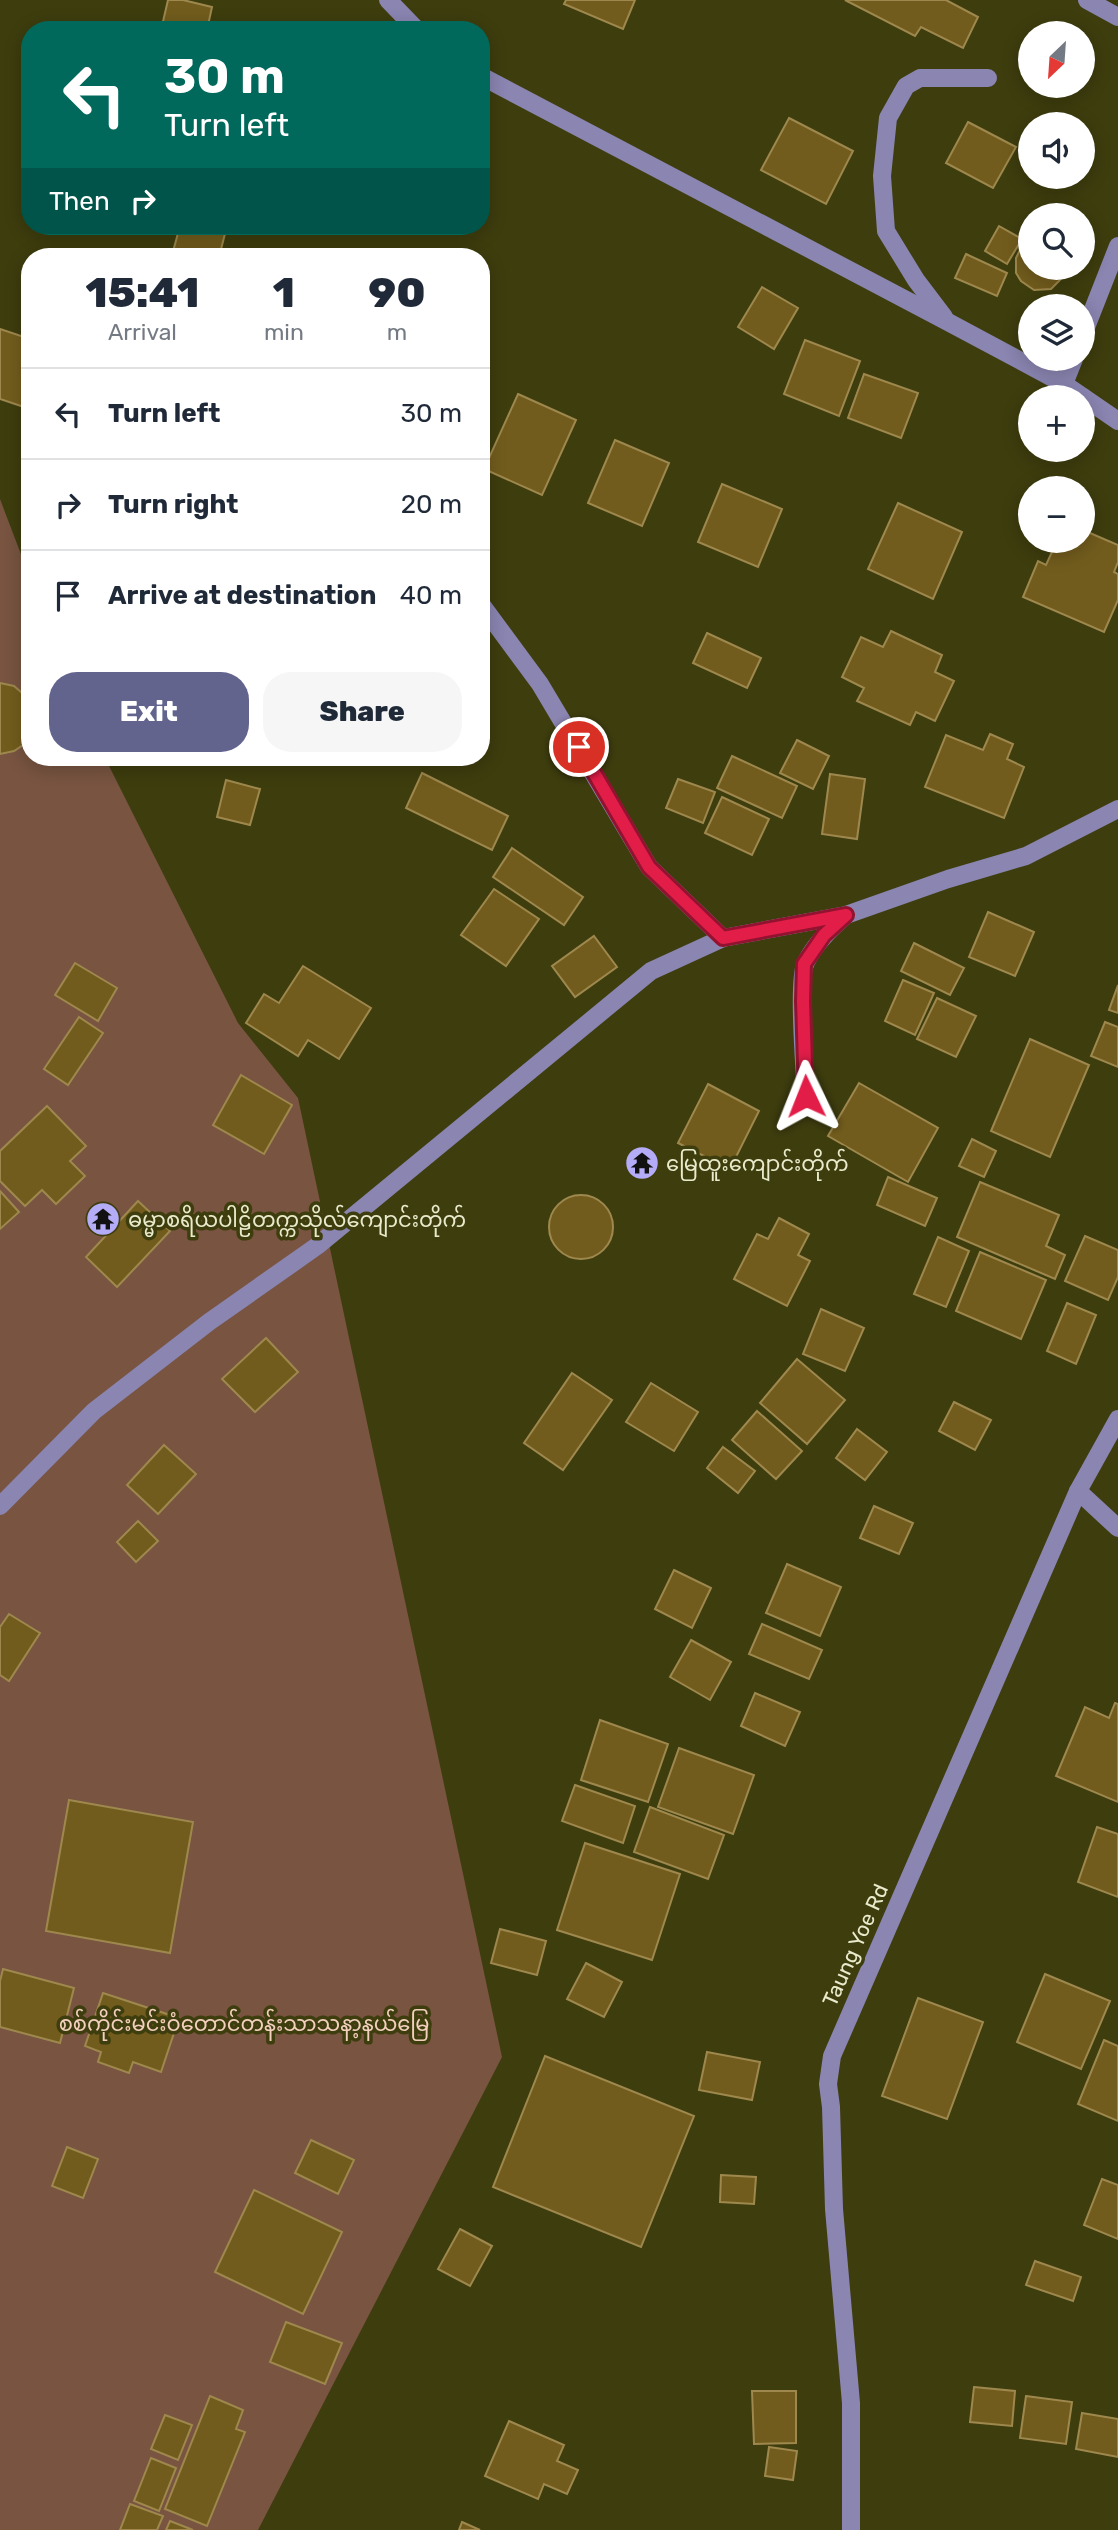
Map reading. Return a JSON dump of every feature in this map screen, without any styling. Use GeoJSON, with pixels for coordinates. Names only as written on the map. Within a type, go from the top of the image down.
{"type":"FeatureCollection","features":[{"type":"Feature","properties":{"kind":"street"},"geometry":{"type":"LineString","coordinates":[[388,0],[408,21]]}},
{"type":"Feature","properties":{"kind":"street"},"geometry":{"type":"LineString","coordinates":[[1087,0],[1118,18]]}},
{"type":"Feature","properties":{"kind":"street"},"geometry":{"type":"LineString","coordinates":[[948,322],[916,280],[886,231],[882,176],[888,118],[906,86],[920,78],[988,78]]}},
{"type":"Feature","properties":{"kind":"street"},"geometry":{"type":"LineString","coordinates":[[490,81],[1064,384],[1069,371]]}},
{"type":"Feature","properties":{"kind":"street"},"geometry":{"type":"LineString","coordinates":[[1095,304],[1118,246]]}},
{"type":"Feature","properties":{"kind":"street"},"geometry":{"type":"LineString","coordinates":[[1095,405],[1118,421]]}},
{"type":"Feature","properties":{"kind":"street"},"geometry":{"type":"LineString","coordinates":[[490,616],[540,684],[649,867],[723,938]]}},
{"type":"Feature","properties":{"kind":"street"},"geometry":{"type":"LineString","coordinates":[[1,1504],[94,1411],[209,1322],[317,1246],[651,971],[723,938],[846,915],[948,879],[1026,856],[1118,809]]}},
{"type":"Feature","properties":{"kind":"street"},"geometry":{"type":"LineString","coordinates":[[806,1096],[804,964],[824,935],[846,915]]}},
{"type":"Feature","properties":{"kind":"street","name":"Taung Yoe Rd"},"geometry":{"type":"LineString","coordinates":[[851,2530],[851,2403],[834,2209],[828,2084],[832,2056],[1078,1491],[1118,1419]]}},
{"type":"Feature","properties":{"kind":"street"},"geometry":{"type":"LineString","coordinates":[[1078,1491],[1118,1528]]}},
{"type":"Feature","properties":{"kind":"green space","name":"စစ်ကိုင်းမင်းဝံတောင်တန်းသာသနာ့နယ်မြေ"},"geometry":{"type":"Polygon","coordinates":[[[0,499],[21,554],[21,766],[109,766],[238,1023],[298,1098],[502,2057],[258,2530],[0,2530],[0,499]]]}},
{"type":"Feature","properties":{"kind":"building"},"geometry":{"type":"Polygon","coordinates":[[[168,0],[183,0],[212,7],[209,21],[163,21],[168,0]]]}},
{"type":"Feature","properties":{"kind":"building"},"geometry":{"type":"Polygon","coordinates":[[[566,0],[635,0],[623,29],[564,4],[566,0]]]}},
{"type":"Feature","properties":{"kind":"building"},"geometry":{"type":"Polygon","coordinates":[[[845,0],[946,0],[978,17],[963,48],[921,27],[915,36],[845,0]]]}},
{"type":"Feature","properties":{"kind":"building"},"geometry":{"type":"Polygon","coordinates":[[[789,118],[853,151],[826,204],[761,170],[789,118]]]}},
{"type":"Feature","properties":{"kind":"building"},"geometry":{"type":"Polygon","coordinates":[[[968,122],[1016,147],[993,188],[946,163],[968,122]]]}},
{"type":"Feature","properties":{"kind":"building"},"geometry":{"type":"Polygon","coordinates":[[[999,226],[1018,237],[1018,246],[1007,264],[985,251],[999,226]]]}},
{"type":"Feature","properties":{"kind":"building"},"geometry":{"type":"Polygon","coordinates":[[[178,235],[225,235],[221,248],[174,248],[178,235]]]}},
{"type":"Feature","properties":{"kind":"building"},"geometry":{"type":"Polygon","coordinates":[[[966,254],[1007,273],[997,296],[955,278],[966,254]]]}},
{"type":"Feature","properties":{"kind":"building"},"geometry":{"type":"Polygon","coordinates":[[[1018,254],[1018,276],[1016,273],[1018,254]]]}},
{"type":"Feature","properties":{"kind":"building"},"geometry":{"type":"Polygon","coordinates":[[[1060,280],[1051,289],[1034,290],[1021,281],[1060,280]]]}},
{"type":"Feature","properties":{"kind":"building"},"geometry":{"type":"Polygon","coordinates":[[[762,287],[798,308],[774,349],[738,327],[762,287]]]}},
{"type":"Feature","properties":{"kind":"building"},"geometry":{"type":"Polygon","coordinates":[[[0,329],[21,336],[21,406],[0,399],[0,329]]]}},
{"type":"Feature","properties":{"kind":"building"},"geometry":{"type":"Polygon","coordinates":[[[805,340],[860,361],[839,416],[784,394],[805,340]]]}},
{"type":"Feature","properties":{"kind":"building"},"geometry":{"type":"Polygon","coordinates":[[[864,374],[918,393],[901,438],[848,418],[864,374]]]}},
{"type":"Feature","properties":{"kind":"building"},"geometry":{"type":"Polygon","coordinates":[[[518,394],[576,420],[542,495],[490,472],[490,456],[518,394]]]}},
{"type":"Feature","properties":{"kind":"building"},"geometry":{"type":"Polygon","coordinates":[[[615,440],[669,463],[642,526],[588,503],[615,440]]]}},
{"type":"Feature","properties":{"kind":"building"},"geometry":{"type":"Polygon","coordinates":[[[722,484],[782,509],[758,567],[698,542],[722,484]]]}},
{"type":"Feature","properties":{"kind":"building"},"geometry":{"type":"Polygon","coordinates":[[[898,503],[962,532],[933,599],[868,569],[898,503]]]}},
{"type":"Feature","properties":{"kind":"building"},"geometry":{"type":"Polygon","coordinates":[[[1095,535],[1118,545],[1118,562],[1114,572],[1118,574],[1118,600],[1104,632],[1023,597],[1038,561],[1046,565],[1052,553],[1095,553],[1095,535]]]}},
{"type":"Feature","properties":{"kind":"building"},"geometry":{"type":"Polygon","coordinates":[[[891,631],[942,655],[935,672],[954,681],[935,721],[916,712],[910,725],[857,701],[864,688],[842,677],[861,637],[883,647],[891,631]]]}},
{"type":"Feature","properties":{"kind":"building"},"geometry":{"type":"Polygon","coordinates":[[[707,633],[761,658],[747,688],[693,663],[707,633]]]}},
{"type":"Feature","properties":{"kind":"building"},"geometry":{"type":"Polygon","coordinates":[[[0,683],[14,686],[21,692],[21,746],[0,754],[0,683]]]}},
{"type":"Feature","properties":{"kind":"building"},"geometry":{"type":"Polygon","coordinates":[[[990,734],[1013,744],[1007,759],[1024,767],[1004,818],[925,787],[946,735],[983,750],[990,734]]]}},
{"type":"Feature","properties":{"kind":"building"},"geometry":{"type":"Polygon","coordinates":[[[797,740],[829,756],[813,789],[780,773],[797,740]]]}},
{"type":"Feature","properties":{"kind":"building"},"geometry":{"type":"Polygon","coordinates":[[[732,756],[797,786],[782,818],[717,788],[732,756]]]}},
{"type":"Feature","properties":{"kind":"building"},"geometry":{"type":"Polygon","coordinates":[[[422,773],[508,816],[492,850],[406,808],[422,773]]]}},
{"type":"Feature","properties":{"kind":"building"},"geometry":{"type":"Polygon","coordinates":[[[830,774],[865,779],[857,839],[822,834],[830,774]]]}},
{"type":"Feature","properties":{"kind":"building"},"geometry":{"type":"Polygon","coordinates":[[[678,779],[715,792],[703,823],[666,808],[678,779]]]}},
{"type":"Feature","properties":{"kind":"building"},"geometry":{"type":"Polygon","coordinates":[[[226,780],[260,789],[250,825],[217,817],[226,780]]]}},
{"type":"Feature","properties":{"kind":"building"},"geometry":{"type":"Polygon","coordinates":[[[722,797],[769,819],[752,855],[705,833],[722,797]]]}},
{"type":"Feature","properties":{"kind":"building"},"geometry":{"type":"Polygon","coordinates":[[[512,848],[583,897],[564,925],[493,877],[512,848]]]}},
{"type":"Feature","properties":{"kind":"building"},"geometry":{"type":"Polygon","coordinates":[[[494,889],[539,919],[506,966],[461,935],[494,889]]]}},
{"type":"Feature","properties":{"kind":"building"},"geometry":{"type":"Polygon","coordinates":[[[988,912],[1034,932],[1015,976],[969,957],[988,912]]]}},
{"type":"Feature","properties":{"kind":"building"},"geometry":{"type":"Polygon","coordinates":[[[594,936],[617,967],[575,997],[552,966],[594,936]]]}},
{"type":"Feature","properties":{"kind":"building"},"geometry":{"type":"Polygon","coordinates":[[[914,943],[964,968],[950,995],[901,971],[914,943]]]}},
{"type":"Feature","properties":{"kind":"building"},"geometry":{"type":"Polygon","coordinates":[[[75,963],[117,988],[98,1021],[55,995],[75,963]]]}},
{"type":"Feature","properties":{"kind":"building"},"geometry":{"type":"Polygon","coordinates":[[[303,966],[371,1008],[339,1059],[308,1040],[298,1056],[246,1023],[264,994],[279,1003],[303,966]]]}},
{"type":"Feature","properties":{"kind":"building"},"geometry":{"type":"Polygon","coordinates":[[[903,980],[934,993],[915,1035],[885,1021],[903,980]]]}},
{"type":"Feature","properties":{"kind":"building"},"geometry":{"type":"Polygon","coordinates":[[[1118,985],[1118,1013],[1109,1010],[1118,985]]]}},
{"type":"Feature","properties":{"kind":"building"},"geometry":{"type":"Polygon","coordinates":[[[937,998],[976,1016],[956,1057],[917,1039],[937,998]]]}},
{"type":"Feature","properties":{"kind":"building"},"geometry":{"type":"Polygon","coordinates":[[[79,1017],[103,1033],[68,1085],[44,1069],[79,1017]]]}},
{"type":"Feature","properties":{"kind":"building"},"geometry":{"type":"Polygon","coordinates":[[[1105,1022],[1118,1027],[1118,1067],[1091,1056],[1105,1022]]]}},
{"type":"Feature","properties":{"kind":"building"},"geometry":{"type":"Polygon","coordinates":[[[1030,1039],[1089,1065],[1050,1157],[991,1131],[1030,1039]]]}},
{"type":"Feature","properties":{"kind":"building"},"geometry":{"type":"Polygon","coordinates":[[[241,1075],[292,1105],[264,1154],[213,1125],[241,1075]]]}},
{"type":"Feature","properties":{"kind":"building"},"geometry":{"type":"Polygon","coordinates":[[[859,1083],[938,1128],[908,1182],[828,1136],[859,1083]]]}},
{"type":"Feature","properties":{"kind":"building"},"geometry":{"type":"Polygon","coordinates":[[[708,1084],[759,1111],[730,1169],[678,1143],[708,1084]]]}},
{"type":"Feature","properties":{"kind":"building"},"geometry":{"type":"Polygon","coordinates":[[[47,1106],[86,1146],[70,1161],[85,1176],[56,1204],[42,1190],[25,1206],[0,1181],[0,1151],[47,1106]]]}},
{"type":"Feature","properties":{"kind":"building"},"geometry":{"type":"Polygon","coordinates":[[[972,1139],[996,1151],[984,1177],[959,1166],[972,1139]]]}},
{"type":"Feature","properties":{"kind":"building"},"geometry":{"type":"Polygon","coordinates":[[[888,1177],[937,1198],[925,1226],[877,1205],[888,1177]]]}},
{"type":"Feature","properties":{"kind":"building"},"geometry":{"type":"Polygon","coordinates":[[[980,1182],[1059,1215],[1046,1246],[1065,1255],[1055,1279],[957,1237],[980,1182]]]}},
{"type":"Feature","properties":{"kind":"building"},"geometry":{"type":"Polygon","coordinates":[[[0,1191],[19,1212],[0,1229],[0,1191]]]}},
{"type":"Feature","properties":{"kind":"building"},"geometry":{"type":"Polygon","coordinates":[[[575,1195],[587,1195],[604,1204],[611,1215],[611,1239],[604,1250],[587,1259],[575,1259],[563,1254],[554,1245],[549,1233],[549,1221],[554,1209],[563,1200],[575,1195]]]}},
{"type":"Feature","properties":{"kind":"building"},"geometry":{"type":"Polygon","coordinates":[[[138,1201],[170,1231],[117,1287],[86,1257],[138,1201]]]}},
{"type":"Feature","properties":{"kind":"building"},"geometry":{"type":"Polygon","coordinates":[[[779,1218],[809,1234],[798,1255],[810,1261],[787,1306],[734,1279],[757,1234],[768,1239],[779,1218]]]}},
{"type":"Feature","properties":{"kind":"building"},"geometry":{"type":"Polygon","coordinates":[[[1085,1236],[1118,1250],[1118,1277],[1108,1300],[1065,1281],[1085,1236]]]}},
{"type":"Feature","properties":{"kind":"building"},"geometry":{"type":"Polygon","coordinates":[[[938,1237],[969,1251],[946,1307],[914,1294],[938,1237]]]}},
{"type":"Feature","properties":{"kind":"building"},"geometry":{"type":"Polygon","coordinates":[[[980,1252],[1046,1280],[1021,1339],[956,1311],[980,1252]]]}},
{"type":"Feature","properties":{"kind":"building"},"geometry":{"type":"Polygon","coordinates":[[[1067,1303],[1096,1315],[1076,1364],[1047,1351],[1067,1303]]]}},
{"type":"Feature","properties":{"kind":"building"},"geometry":{"type":"Polygon","coordinates":[[[821,1309],[864,1328],[845,1371],[803,1354],[821,1309]]]}},
{"type":"Feature","properties":{"kind":"building"},"geometry":{"type":"Polygon","coordinates":[[[266,1338],[298,1372],[255,1412],[222,1379],[266,1338]]]}},
{"type":"Feature","properties":{"kind":"building"},"geometry":{"type":"Polygon","coordinates":[[[797,1359],[845,1400],[807,1444],[760,1403],[797,1359]]]}},
{"type":"Feature","properties":{"kind":"building"},"geometry":{"type":"Polygon","coordinates":[[[572,1373],[612,1400],[563,1470],[524,1443],[572,1373]]]}},
{"type":"Feature","properties":{"kind":"building"},"geometry":{"type":"Polygon","coordinates":[[[651,1383],[698,1412],[674,1451],[626,1422],[651,1383]]]}},
{"type":"Feature","properties":{"kind":"building"},"geometry":{"type":"Polygon","coordinates":[[[954,1402],[991,1420],[975,1450],[939,1431],[954,1402]]]}},
{"type":"Feature","properties":{"kind":"building"},"geometry":{"type":"Polygon","coordinates":[[[757,1411],[802,1451],[776,1479],[732,1440],[757,1411]]]}},
{"type":"Feature","properties":{"kind":"building"},"geometry":{"type":"Polygon","coordinates":[[[857,1429],[887,1452],[865,1480],[836,1458],[857,1429]]]}},
{"type":"Feature","properties":{"kind":"building"},"geometry":{"type":"Polygon","coordinates":[[[164,1445],[196,1474],[158,1514],[127,1485],[164,1445]]]}},
{"type":"Feature","properties":{"kind":"building"},"geometry":{"type":"Polygon","coordinates":[[[723,1447],[755,1471],[738,1493],[707,1468],[723,1447]]]}},
{"type":"Feature","properties":{"kind":"building"},"geometry":{"type":"Polygon","coordinates":[[[874,1506],[913,1523],[899,1554],[860,1538],[874,1506]]]}},
{"type":"Feature","properties":{"kind":"building"},"geometry":{"type":"Polygon","coordinates":[[[138,1521],[158,1541],[136,1562],[117,1542],[138,1521]]]}},
{"type":"Feature","properties":{"kind":"building"},"geometry":{"type":"Polygon","coordinates":[[[787,1564],[841,1587],[820,1636],[766,1613],[787,1564]]]}},
{"type":"Feature","properties":{"kind":"building"},"geometry":{"type":"Polygon","coordinates":[[[674,1570],[711,1588],[692,1628],[655,1609],[674,1570]]]}},
{"type":"Feature","properties":{"kind":"building"},"geometry":{"type":"Polygon","coordinates":[[[9,1614],[40,1633],[9,1681],[0,1675],[0,1627],[9,1614]]]}},
{"type":"Feature","properties":{"kind":"building"},"geometry":{"type":"Polygon","coordinates":[[[762,1624],[822,1650],[809,1679],[749,1654],[762,1624]]]}},
{"type":"Feature","properties":{"kind":"building"},"geometry":{"type":"Polygon","coordinates":[[[691,1640],[731,1662],[710,1700],[670,1677],[691,1640]]]}},
{"type":"Feature","properties":{"kind":"building"},"geometry":{"type":"Polygon","coordinates":[[[755,1693],[800,1712],[785,1746],[741,1726],[755,1693]]]}},
{"type":"Feature","properties":{"kind":"building"},"geometry":{"type":"Polygon","coordinates":[[[1115,1703],[1118,1704],[1118,1802],[1056,1776],[1085,1707],[1109,1718],[1115,1703]]]}},
{"type":"Feature","properties":{"kind":"building"},"geometry":{"type":"Polygon","coordinates":[[[600,1720],[668,1744],[648,1802],[581,1780],[600,1720]]]}},
{"type":"Feature","properties":{"kind":"building"},"geometry":{"type":"Polygon","coordinates":[[[679,1748],[754,1775],[733,1834],[658,1807],[679,1748]]]}},
{"type":"Feature","properties":{"kind":"building"},"geometry":{"type":"Polygon","coordinates":[[[575,1785],[635,1806],[623,1843],[562,1821],[575,1785]]]}},
{"type":"Feature","properties":{"kind":"building"},"geometry":{"type":"Polygon","coordinates":[[[69,1800],[193,1822],[170,1953],[46,1931],[69,1800]]]}},
{"type":"Feature","properties":{"kind":"building"},"geometry":{"type":"Polygon","coordinates":[[[650,1807],[724,1835],[708,1879],[634,1852],[650,1807]]]}},
{"type":"Feature","properties":{"kind":"building"},"geometry":{"type":"Polygon","coordinates":[[[1097,1827],[1118,1834],[1118,1897],[1078,1882],[1097,1827]]]}},
{"type":"Feature","properties":{"kind":"building"},"geometry":{"type":"Polygon","coordinates":[[[585,1843],[680,1874],[652,1960],[557,1930],[585,1843]]]}},
{"type":"Feature","properties":{"kind":"building"},"geometry":{"type":"Polygon","coordinates":[[[500,1929],[546,1941],[537,1975],[491,1963],[500,1929]]]}},
{"type":"Feature","properties":{"kind":"building"},"geometry":{"type":"Polygon","coordinates":[[[586,1963],[622,1982],[604,2017],[567,1999],[586,1963]]]}},
{"type":"Feature","properties":{"kind":"building"},"geometry":{"type":"Polygon","coordinates":[[[3,1969],[74,1988],[60,2043],[0,2027],[0,1981],[3,1969]]]}},
{"type":"Feature","properties":{"kind":"building"},"geometry":{"type":"Polygon","coordinates":[[[1045,1974],[1110,2001],[1081,2069],[1017,2042],[1045,1974]]]}},
{"type":"Feature","properties":{"kind":"building"},"geometry":{"type":"Polygon","coordinates":[[[103,1993],[179,2018],[161,2072],[133,2062],[129,2073],[98,2062],[101,2052],[85,2046],[103,1993]]]}},
{"type":"Feature","properties":{"kind":"building"},"geometry":{"type":"Polygon","coordinates":[[[918,1998],[983,2022],[947,2119],[882,2096],[918,1998]]]}},
{"type":"Feature","properties":{"kind":"building"},"geometry":{"type":"Polygon","coordinates":[[[1104,2040],[1118,2046],[1118,2121],[1078,2104],[1104,2040]]]}},
{"type":"Feature","properties":{"kind":"building"},"geometry":{"type":"Polygon","coordinates":[[[707,2052],[760,2062],[752,2100],[699,2090],[707,2052]]]}},
{"type":"Feature","properties":{"kind":"building"},"geometry":{"type":"Polygon","coordinates":[[[545,2056],[694,2116],[641,2247],[493,2187],[545,2056]]]}},
{"type":"Feature","properties":{"kind":"building"},"geometry":{"type":"Polygon","coordinates":[[[311,2140],[354,2160],[338,2194],[295,2173],[311,2140]]]}},
{"type":"Feature","properties":{"kind":"building"},"geometry":{"type":"Polygon","coordinates":[[[67,2147],[98,2159],[83,2198],[52,2186],[67,2147]]]}},
{"type":"Feature","properties":{"kind":"building"},"geometry":{"type":"Polygon","coordinates":[[[721,2175],[756,2177],[754,2204],[720,2202],[721,2175]]]}},
{"type":"Feature","properties":{"kind":"building"},"geometry":{"type":"Polygon","coordinates":[[[1102,2179],[1118,2185],[1118,2239],[1084,2225],[1102,2179]]]}},
{"type":"Feature","properties":{"kind":"building"},"geometry":{"type":"Polygon","coordinates":[[[254,2190],[342,2232],[303,2314],[215,2272],[254,2190]]]}},
{"type":"Feature","properties":{"kind":"building"},"geometry":{"type":"Polygon","coordinates":[[[460,2229],[492,2246],[470,2286],[438,2269],[460,2229]]]}},
{"type":"Feature","properties":{"kind":"building"},"geometry":{"type":"Polygon","coordinates":[[[1035,2261],[1081,2277],[1073,2301],[1026,2285],[1035,2261]]]}},
{"type":"Feature","properties":{"kind":"building"},"geometry":{"type":"Polygon","coordinates":[[[286,2322],[342,2343],[325,2384],[270,2362],[286,2322]]]}},
{"type":"Feature","properties":{"kind":"building"},"geometry":{"type":"Polygon","coordinates":[[[974,2387],[1015,2391],[1012,2426],[970,2422],[974,2387]]]}},
{"type":"Feature","properties":{"kind":"building"},"geometry":{"type":"Polygon","coordinates":[[[752,2391],[796,2391],[796,2443],[754,2444],[752,2391]]]}},
{"type":"Feature","properties":{"kind":"building"},"geometry":{"type":"Polygon","coordinates":[[[210,2396],[243,2410],[236,2429],[245,2432],[207,2526],[165,2509],[210,2396]]]}},
{"type":"Feature","properties":{"kind":"building"},"geometry":{"type":"Polygon","coordinates":[[[1026,2396],[1072,2402],[1066,2444],[1020,2438],[1026,2396]]]}},
{"type":"Feature","properties":{"kind":"building"},"geometry":{"type":"Polygon","coordinates":[[[1082,2413],[1118,2419],[1118,2457],[1076,2449],[1082,2413]]]}},
{"type":"Feature","properties":{"kind":"building"},"geometry":{"type":"Polygon","coordinates":[[[165,2415],[192,2425],[178,2460],[151,2449],[165,2415]]]}},
{"type":"Feature","properties":{"kind":"building"},"geometry":{"type":"Polygon","coordinates":[[[509,2421],[564,2445],[557,2461],[578,2470],[567,2494],[544,2484],[538,2499],[485,2476],[509,2421]]]}},
{"type":"Feature","properties":{"kind":"building"},"geometry":{"type":"Polygon","coordinates":[[[769,2447],[797,2451],[793,2480],[765,2476],[769,2447]]]}},
{"type":"Feature","properties":{"kind":"building"},"geometry":{"type":"Polygon","coordinates":[[[151,2458],[176,2468],[159,2511],[134,2501],[151,2458]]]}},
{"type":"Feature","properties":{"kind":"building"},"geometry":{"type":"Polygon","coordinates":[[[130,2504],[163,2516],[157,2530],[120,2530],[130,2504]]]}},
{"type":"Feature","properties":{"kind":"building"},"geometry":{"type":"Polygon","coordinates":[[[170,2521],[193,2530],[166,2530],[170,2521]]]}},
{"type":"Feature","properties":{"kind":"building"},"geometry":{"type":"Polygon","coordinates":[[[462,2522],[480,2530],[459,2530],[462,2522]]]}},
{"type":"Feature","properties":{"kind":"place","name":"မြေထူးကျောင်းတိုက်"},"geometry":{"type":"Point","coordinates":[642,1163]}},
{"type":"Feature","properties":{"kind":"place","name":"ဓမ္မာစရိယပါဠိတက္ကသိုလ်ကျောင်းတိုက်"},"geometry":{"type":"Point","coordinates":[103,1219]}},
{"type":"Feature","properties":{"kind":"route"},"geometry":{"type":"LineString","coordinates":[[579,747],[649,867],[723,938],[846,915],[824,935],[804,964],[806,1096]]}}]}
